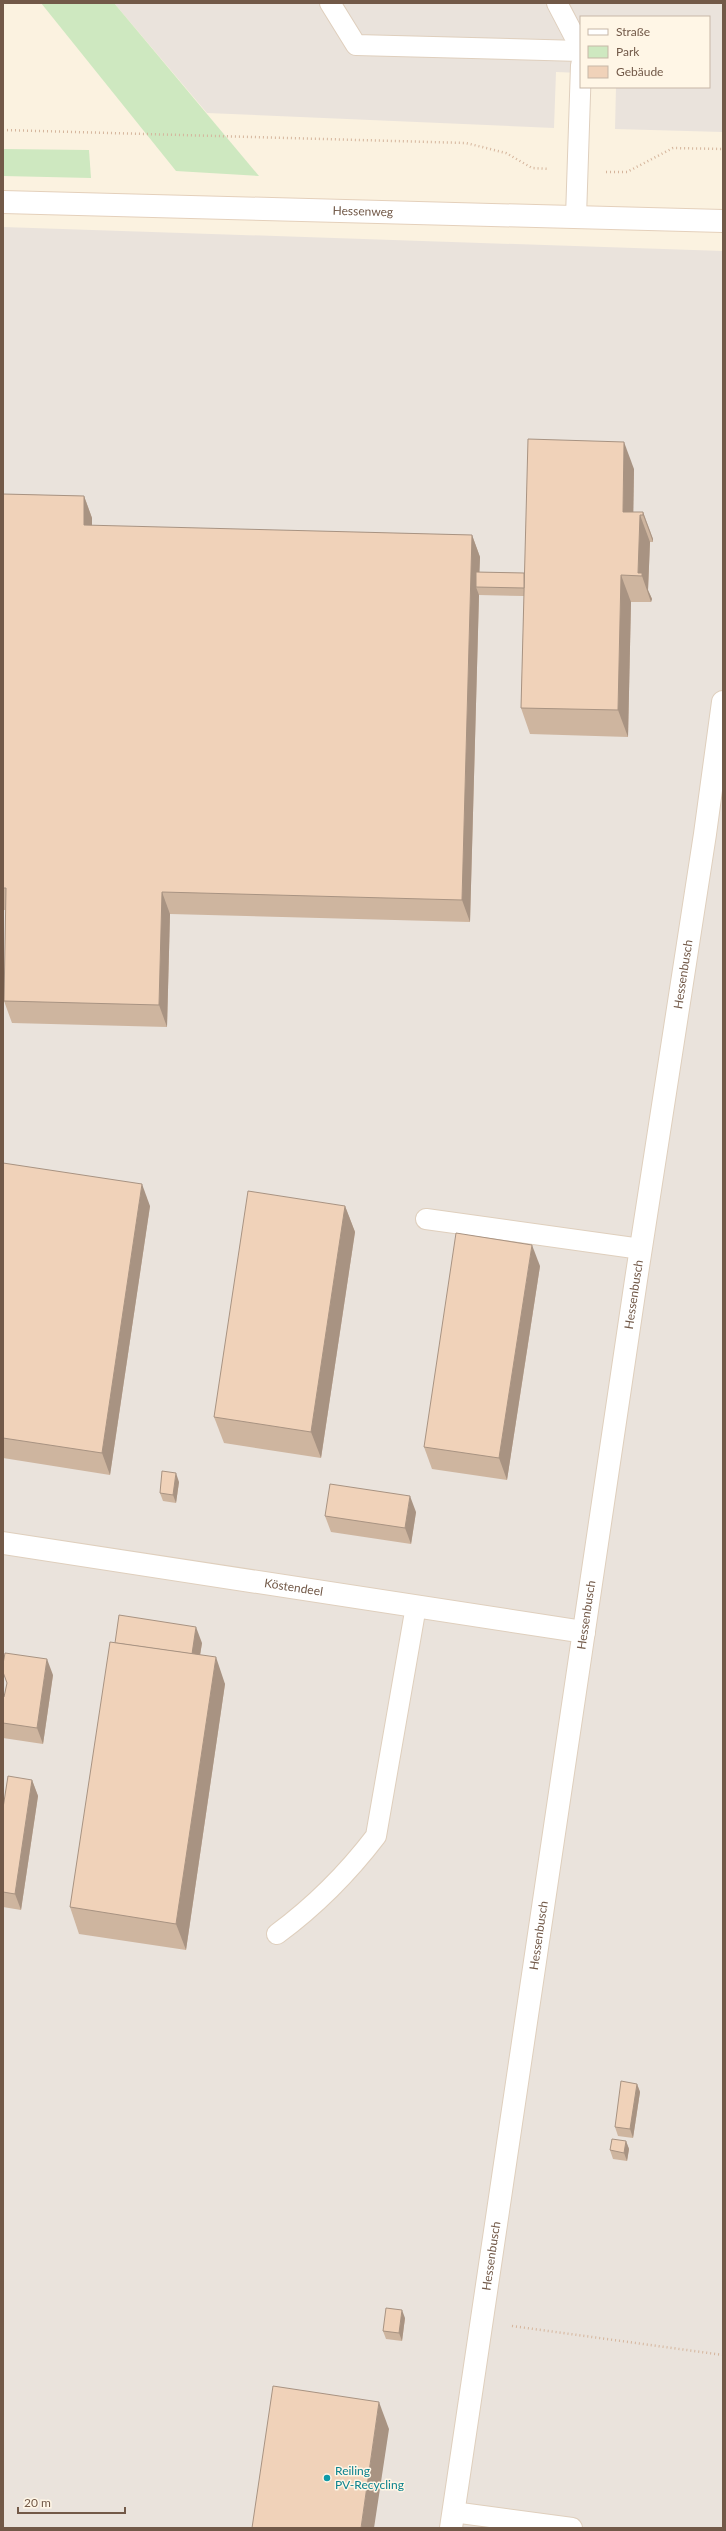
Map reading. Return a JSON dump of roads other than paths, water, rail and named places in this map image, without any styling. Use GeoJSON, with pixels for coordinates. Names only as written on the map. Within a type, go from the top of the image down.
{"type":"FeatureCollection","features":[{"type":"Feature","properties":{"kind":"street","name":"Hessenweg"},"geometry":{"type":"LineString","coordinates":[[3,202],[723,221]]}},
{"type":"Feature","properties":{"kind":"street","name":"Hessenbusch"},"geometry":{"type":"LineString","coordinates":[[452,2520],[641,1249],[706,834],[723,702]]}},
{"type":"Feature","properties":{"kind":"street","name":"Köstendeel"},"geometry":{"type":"LineString","coordinates":[[3,1543],[584,1632]]}},
{"type":"Feature","properties":{"kind":"lane"},"geometry":{"type":"LineString","coordinates":[[330,3],[356,44],[580,50]]}},
{"type":"Feature","properties":{"kind":"lane"},"geometry":{"type":"LineString","coordinates":[[557,3],[580,48]]}},
{"type":"Feature","properties":{"kind":"lane"},"geometry":{"type":"LineString","coordinates":[[576,217],[580,88]]}},
{"type":"Feature","properties":{"kind":"lane"},"geometry":{"type":"LineString","coordinates":[[426,1219],[641,1249]]}},
{"type":"Feature","properties":{"kind":"lane"},"geometry":{"type":"LineString","coordinates":[[277,1934],[312,1907],[355,1863],[376,1836],[416,1606]]}},
{"type":"Feature","properties":{"kind":"lane"},"geometry":{"type":"LineString","coordinates":[[452,2520],[572,2528]]}},
{"type":"Feature","properties":{"kind":"place","name":"Reiling PV-Recycling"},"geometry":{"type":"Point","coordinates":[327,2478]}}]}
